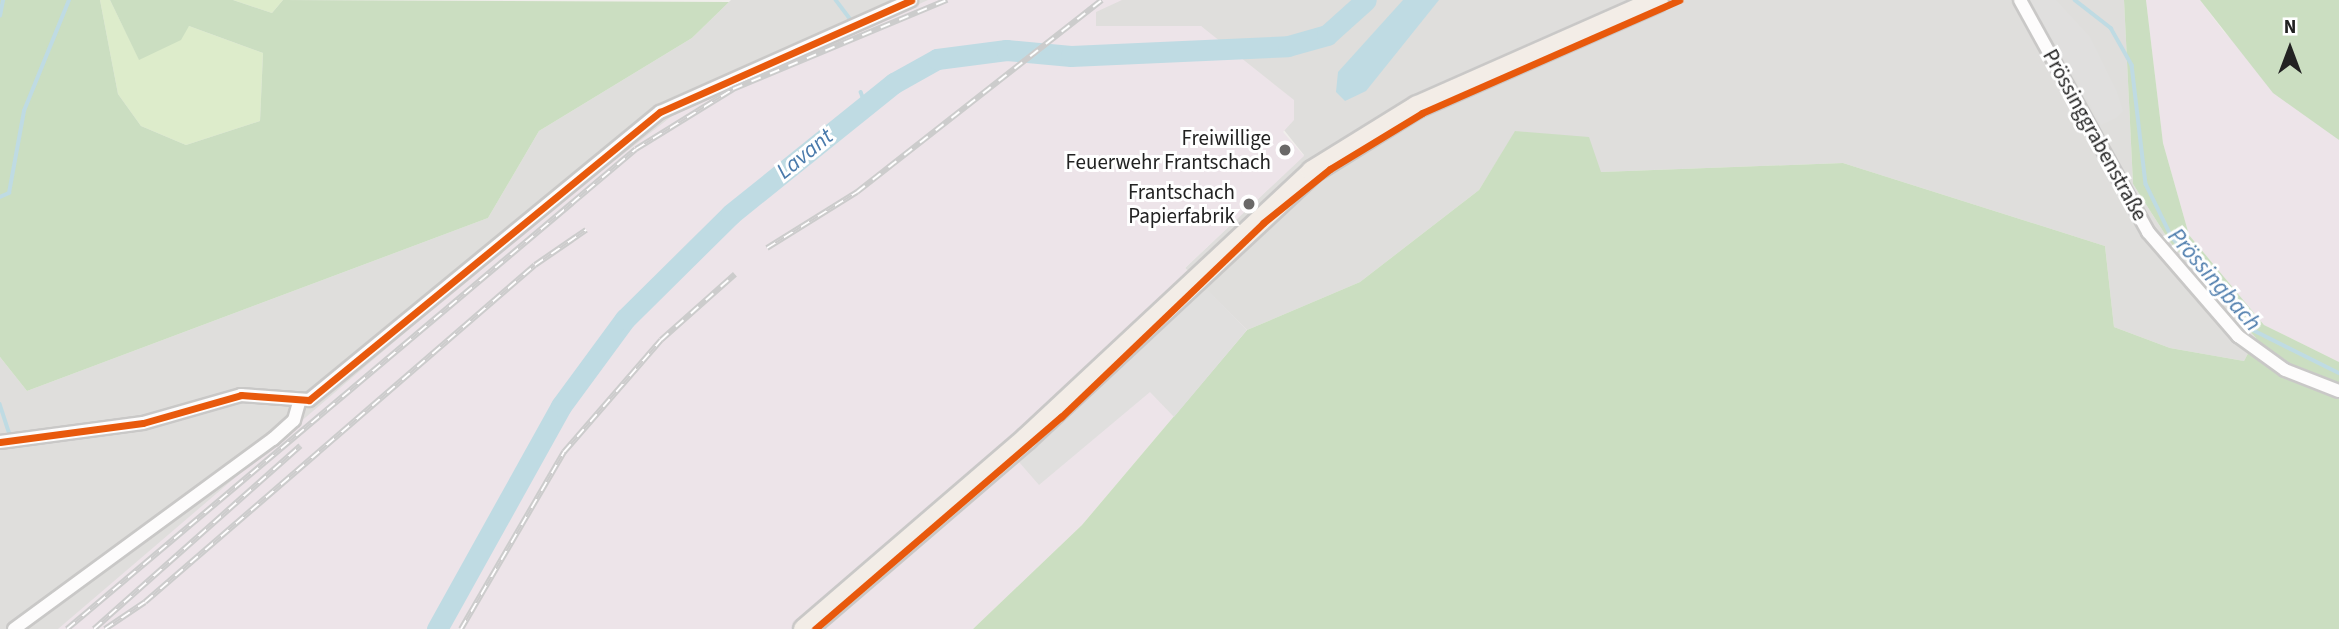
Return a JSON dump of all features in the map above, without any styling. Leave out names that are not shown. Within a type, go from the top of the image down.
[{"type":"main road","points":[[804,629],[1026,438],[1312,171],[1417,106],[1657,0]]},
{"type":"street","points":[[0,442],[143,423],[241,395],[299,402],[319,396],[569,180],[660,112],[911,0]]},
{"type":"street","name":"Prössinggrabenstraße","points":[[2020,0],[2148,232],[2238,336],[2285,370],[2339,391]]},
{"type":"street","points":[[14,629],[272,439],[295,419],[299,402]]},
{"type":"shaded area","points":[[731,0],[2124,0],[2133,184],[2170,242],[2256,338],[2244,361],[2170,348],[2114,327],[2105,246],[1843,163],[1600,172],[1516,131],[1479,190],[1360,282],[1247,330],[1185,268],[1304,155],[1201,26],[1096,26],[79,629],[0,629],[0,357],[27,391],[488,218],[539,131],[692,38]]},
{"type":"shaded area","points":[[928,0],[1122,0],[1096,12],[1096,26],[1201,26],[1294,100],[1294,120],[1283,132],[1304,156],[1185,268],[1247,330],[1082,525],[973,629],[58,629],[519,235],[672,116]]},
{"type":"shaded area","points":[[2030,0],[2056,0],[2090,37],[2117,92],[2123,111],[2116,118],[2101,125]]},
{"type":"shaded area","points":[[2146,0],[2200,0],[2224,32],[2339,140],[2339,362],[2264,325],[2189,235],[2163,143]]},
{"type":"shaded area","points":[[1203,285],[1247,330],[1174,417],[1150,392],[1039,485],[1019,462]]},
{"type":"green space","points":[[0,0],[100,0],[118,94],[141,126],[186,145],[260,121],[263,53],[189,26],[181,40],[139,60],[110,0],[233,0],[272,13],[283,0],[729,2],[692,38],[539,131],[488,218],[27,391],[0,357]]},
{"type":"green space","points":[[100,0],[110,0],[139,59],[189,26],[263,53],[260,121],[186,145],[141,126],[118,94]]},
{"type":"green space","points":[[233,0],[283,0],[272,13]]},
{"type":"green space","points":[[2124,0],[2146,0],[2163,143],[2189,235],[2264,325],[2339,362],[2339,629],[973,629],[1082,525],[1247,330],[1360,282],[1479,190],[1515,131],[1589,137],[1601,172],[1843,163],[2105,246],[2114,327],[2170,348],[2244,361],[2256,338],[2170,242],[2133,184]]},
{"type":"green space","points":[[2200,0],[2339,0],[2339,140],[2273,93]]},
{"type":"water","points":[[1403,0],[1439,0],[1366,91],[1345,101],[1336,92],[1338,72]]},
{"type":"waterway","points":[[0,16],[3,0]]},
{"type":"waterway","points":[[0,197],[9,193],[24,111],[69,0]]},
{"type":"waterway","points":[[836,0],[852,21]]},
{"type":"waterway","name":"Lavant","points":[[437,629],[561,406],[625,319],[731,214],[894,83],[937,59],[1006,50],[1071,56],[1288,46],[1327,35],[1366,0]]},
{"type":"waterway","name":"Prössingbach","points":[[2075,0],[2111,28],[2132,65],[2146,184],[2172,237],[2251,329],[2339,373]]},
{"type":"waterway","points":[[861,92],[866,105]]},
{"type":"waterway","points":[[0,404],[10,434]]},
{"type":"railway","points":[[67,629],[636,149],[733,89],[947,0]]},
{"type":"railway","points":[[767,248],[857,192],[1102,0]]},
{"type":"railway","points":[[105,629],[145,602],[535,265],[586,230]]},
{"type":"railway","points":[[461,629],[564,452],[661,340],[735,274]]},
{"type":"railway","points":[[94,629],[300,446]]},
{"type":"cycle path","points":[[0,442],[143,423],[241,395],[309,400],[660,112],[911,0]]},
{"type":"cycle path","points":[[815,629],[1061,417],[1263,223],[1330,169],[1422,113],[1679,0]]},
{"type":"place","name":"Freiwillige Feuerwehr Frantschach","points":[[1285,150]]},
{"type":"place","name":"Frantschach Papierfabrik","points":[[1249,204]]}]
